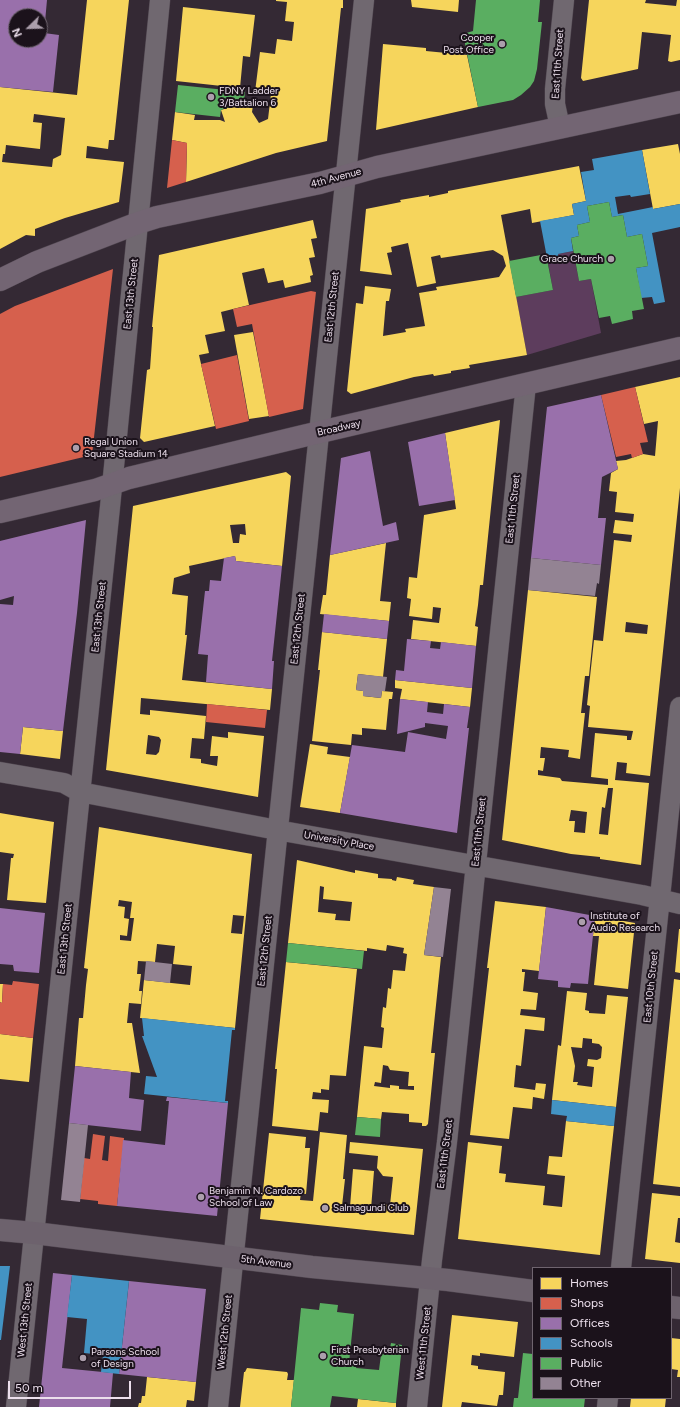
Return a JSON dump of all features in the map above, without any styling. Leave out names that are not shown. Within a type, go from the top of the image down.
[{"type":"main road","name":"4th Avenue","points":[[0,280],[37,262],[138,223],[170,214],[320,183],[377,167],[680,102]]},
{"type":"main road","name":"Broadway","points":[[0,512],[95,490],[129,478],[680,348]]},
{"type":"main road","name":"5th Avenue","points":[[0,1230],[233,1258],[431,1278],[532,1291]]},
{"type":"street","name":"East 13th Street","points":[[34,1233],[113,484],[160,0]]},
{"type":"street","name":"East 12th Street","points":[[233,1258],[364,0]]},
{"type":"street","name":"East 11th Street","points":[[560,128],[555,104],[555,89],[564,0]]},
{"type":"street","name":"East 11th Street","points":[[431,1278],[526,384]]},
{"type":"street","name":"East 10th Street","points":[[621,1267],[680,707]]},
{"type":"street","name":"University Place","points":[[0,772],[64,783],[80,792],[277,830],[660,899],[680,904]]},
{"type":"street","name":"West 13th Street","points":[[16,1407],[34,1233]]},
{"type":"street","name":"West 12th Street","points":[[218,1407],[233,1258]]},
{"type":"street","name":"West 11th Street","points":[[417,1407],[431,1278]]},
{"type":"shaded area","points":[[573,251],[579,281],[591,279],[601,333],[527,355],[516,297],[553,290],[548,263],[559,261],[558,254]]},
{"type":"building: Homes","points":[[87,0],[129,0],[114,140],[109,140],[108,149],[87,146],[86,158],[124,162],[119,202],[65,218],[35,229],[35,236],[26,235],[0,249],[0,87],[77,95]],"holes":[[[34,114],[65,118],[61,155],[53,159],[52,167],[2,162],[6,145],[40,149],[42,123],[33,122]]]},
{"type":"building: Homes","points":[[276,0],[343,0],[327,141],[276,153],[186,182],[187,143],[172,140],[175,112],[195,115],[194,120],[220,120],[225,122],[221,110],[254,99],[252,112],[259,123],[268,119],[271,94],[255,92],[260,52],[275,54],[277,39],[292,41],[294,22],[285,21],[287,2]]},
{"type":"building: Homes","points":[[411,0],[459,0],[458,12],[412,7]]},
{"type":"building: Homes","points":[[589,0],[646,0],[645,3],[676,6],[677,0],[680,0],[680,60],[671,62],[668,61],[671,35],[642,32],[638,69],[583,81],[581,78]]},
{"type":"building: Homes","points":[[183,7],[255,15],[250,57],[243,56],[240,88],[176,81]]},
{"type":"building: Homes","points":[[383,44],[426,48],[426,51],[467,55],[478,107],[376,130]]},
{"type":"building: Homes","points":[[678,144],[680,154],[680,204],[653,209],[642,150]]},
{"type":"building: Homes","points":[[579,166],[586,201],[572,204],[574,215],[532,223],[530,209],[501,215],[527,355],[469,365],[470,368],[451,371],[451,373],[414,377],[351,394],[347,391],[356,303],[363,304],[365,286],[391,289],[389,301],[386,301],[383,336],[406,332],[405,329],[425,326],[419,293],[437,290],[436,287],[499,277],[506,266],[503,256],[493,250],[441,258],[440,255],[431,257],[436,283],[417,287],[408,243],[391,247],[392,252],[387,253],[392,275],[360,271],[366,209],[401,202],[400,200],[429,195],[429,197],[448,193],[448,191]]},
{"type":"building: Homes","points":[[313,220],[317,238],[311,239],[315,257],[309,258],[313,275],[310,276],[311,282],[285,288],[283,280],[268,283],[264,268],[242,273],[249,305],[221,312],[225,331],[205,335],[209,353],[199,355],[215,426],[144,442],[140,438],[147,370],[150,369],[152,327],[159,255]]},
{"type":"building: Homes","points":[[253,332],[269,416],[249,419],[234,335]]},
{"type":"building: Homes","points":[[680,377],[680,488],[650,776],[626,773],[627,763],[617,762],[615,780],[649,783],[641,865],[600,859],[600,857],[571,854],[502,840],[528,590],[597,597],[589,676],[585,676],[581,713],[585,713],[580,759],[568,757],[569,750],[541,747],[540,758],[545,758],[543,771],[538,770],[538,775],[560,778],[562,781],[608,785],[608,779],[591,777],[595,733],[627,736],[627,740],[631,740],[633,731],[588,727],[590,706],[587,705],[594,640],[603,641],[614,540],[631,542],[632,535],[613,533],[615,520],[633,522],[634,514],[615,512],[617,492],[609,491],[611,473],[618,469],[616,461],[626,460],[643,454],[655,456],[658,421],[644,424],[635,387]],"holes":[[[626,622],[648,625],[647,634],[625,632]],[[608,788],[613,788],[608,835],[599,834],[602,807],[605,808]],[[571,810],[587,812],[585,833],[574,832],[575,821],[569,821]]]},
{"type":"building: Homes","points":[[500,420],[483,585],[480,585],[475,626],[478,627],[476,646],[411,639],[413,620],[439,623],[441,608],[433,607],[432,619],[409,616],[411,599],[407,598],[409,577],[417,578],[424,515],[456,509],[445,433]]},
{"type":"building: Homes","points":[[286,472],[291,476],[282,566],[236,561],[235,556],[189,566],[190,573],[174,578],[172,594],[188,596],[185,635],[187,635],[182,680],[272,689],[270,710],[141,698],[140,714],[150,715],[150,710],[206,716],[204,739],[192,738],[190,758],[201,759],[201,763],[217,766],[218,756],[210,756],[212,736],[228,738],[228,732],[264,736],[258,797],[106,770],[133,506]],"holes":[[[245,524],[246,535],[240,534],[239,543],[233,543],[230,525]],[[148,735],[159,737],[161,740],[159,752],[156,755],[146,754]]]},
{"type":"building: Homes","points":[[386,543],[380,601],[391,602],[389,621],[320,614],[323,595],[326,595],[330,555]]},
{"type":"building: Homes","points":[[322,632],[387,639],[383,677],[358,674],[356,690],[363,691],[363,696],[381,698],[382,691],[393,692],[392,699],[389,699],[386,730],[362,728],[362,735],[352,734],[351,745],[312,741],[320,670],[318,670]]},
{"type":"building: Homes","points":[[395,680],[472,688],[470,707],[400,699],[402,689],[395,688]]},
{"type":"building: Homes","points":[[23,727],[63,731],[60,759],[20,754]]},
{"type":"building: Homes","points":[[310,744],[328,747],[327,754],[350,757],[340,813],[300,807]]},
{"type":"building: Homes","points":[[0,813],[54,822],[46,903],[7,900],[11,858],[13,858],[14,854],[0,852]]},
{"type":"building: Homes","points":[[99,827],[252,854],[235,1028],[140,1018],[144,980],[190,985],[192,966],[173,964],[175,946],[157,944],[155,962],[138,961],[137,974],[141,974],[139,991],[142,991],[141,1004],[129,1003],[127,1023],[132,1023],[140,1073],[75,1066],[79,1018],[83,1018],[88,969],[84,968]],"holes":[[[119,900],[132,902],[130,918],[134,918],[131,941],[120,940],[120,935],[127,936],[129,919],[124,918],[125,907],[118,906]],[[233,915],[244,916],[242,934],[231,933]]]},
{"type":"building: Homes","points":[[297,860],[355,873],[355,870],[378,874],[378,878],[392,879],[396,881],[397,877],[414,880],[413,884],[434,887],[424,955],[441,957],[431,1053],[435,1053],[428,1124],[426,1126],[422,1126],[422,1123],[409,1122],[409,1114],[382,1112],[381,1119],[357,1117],[364,1046],[382,1048],[384,1028],[381,1027],[383,1007],[386,1008],[388,988],[391,989],[393,970],[405,971],[407,954],[403,953],[404,948],[387,945],[386,951],[367,948],[367,951],[288,943]],"holes":[[[320,886],[324,887],[323,899],[352,902],[350,921],[335,920],[336,914],[318,912]],[[383,1065],[388,1066],[390,1070],[409,1072],[408,1086],[414,1086],[414,1090],[399,1089],[399,1086],[390,1085],[390,1088],[374,1086],[375,1082],[381,1083]]]},
{"type":"building: Homes","points":[[495,901],[546,907],[539,971],[522,969],[522,972],[525,972],[523,991],[538,993],[536,1010],[521,1009],[520,1015],[545,1018],[544,1031],[525,1029],[521,1066],[516,1065],[514,1087],[535,1090],[536,1083],[546,1084],[544,1099],[533,1097],[532,1109],[513,1107],[509,1139],[470,1135]]},
{"type":"building: Homes","points":[[595,916],[635,923],[628,989],[594,985],[599,936],[593,936]]},
{"type":"building: Homes","points":[[680,929],[680,973],[675,972]]},
{"type":"building: Homes","points":[[286,962],[357,969],[346,1076],[330,1075],[329,1090],[321,1089],[321,1093],[313,1092],[312,1099],[329,1100],[328,1113],[320,1112],[318,1131],[272,1126],[277,1069],[275,1069]]},
{"type":"building: Homes","points":[[674,979],[680,980],[680,1187],[653,1184]]},
{"type":"building: Homes","points":[[0,984],[3,984],[2,1003],[0,1002]]},
{"type":"building: Homes","points":[[567,991],[587,993],[585,1010],[589,1011],[589,1013],[605,1014],[607,995],[628,997],[616,1107],[552,1100],[558,1045],[561,1046]],"holes":[[[583,1038],[592,1039],[592,1043],[599,1044],[602,1047],[601,1058],[597,1060],[588,1059],[587,1066],[594,1067],[592,1087],[577,1085],[578,1082],[573,1082],[575,1066],[571,1047],[582,1048]]]},
{"type":"building: Homes","points":[[0,1034],[33,1038],[29,1082],[0,1079]]},
{"type":"building: Homes","points":[[566,1121],[614,1126],[600,1255],[458,1239],[468,1142],[502,1146],[499,1173],[506,1174],[505,1182],[545,1186],[543,1205],[562,1207],[565,1176],[547,1174],[549,1156],[562,1157]]},
{"type":"building: Homes","points":[[320,1132],[347,1135],[342,1206],[350,1207],[353,1169],[374,1171],[371,1209],[378,1210],[379,1204],[390,1205],[393,1177],[383,1176],[377,1168],[378,1156],[349,1153],[350,1142],[423,1149],[414,1235],[260,1219],[269,1133],[306,1137],[305,1148],[310,1148],[306,1194],[301,1193],[300,1200],[313,1201]]},
{"type":"building: Homes","points":[[652,1193],[680,1196],[680,1218],[678,1218],[675,1242],[680,1243],[680,1263],[645,1259]]},
{"type":"building: Homes","points":[[452,1315],[518,1322],[514,1357],[480,1353],[480,1356],[472,1355],[471,1365],[478,1366],[478,1369],[505,1372],[503,1395],[499,1395],[497,1406],[462,1402],[461,1407],[442,1407]]},
{"type":"building: Homes","points":[[672,1338],[680,1339],[680,1377],[677,1377],[678,1370],[672,1369]]},
{"type":"building: Homes","points":[[247,1368],[287,1372],[287,1380],[294,1380],[291,1407],[240,1407],[244,1372]]},
{"type":"building: Homes","points":[[147,1377],[196,1382],[194,1401],[187,1400],[186,1407],[138,1407],[139,1403],[141,1403],[142,1396],[145,1396]]},
{"type":"building: Homes","points":[[358,1399],[396,1403],[396,1407],[357,1407]]},
{"type":"building: Homes","points":[[631,1399],[666,1399],[665,1407],[630,1407]]},
{"type":"building: Shops","points":[[172,140],[187,143],[186,182],[167,188]]},
{"type":"building: Shops","points":[[113,269],[92,455],[0,477],[0,314],[15,306]]},
{"type":"building: Shops","points":[[311,291],[316,292],[303,409],[269,417],[252,324],[237,327],[233,309]]},
{"type":"building: Shops","points":[[237,355],[249,421],[216,429],[201,364]]},
{"type":"building: Shops","points":[[635,387],[648,442],[640,443],[643,454],[632,458],[631,454],[616,457],[601,395]]},
{"type":"building: Shops","points":[[207,704],[267,710],[265,728],[206,722]]},
{"type":"building: Shops","points":[[13,981],[39,984],[33,1038],[0,1034],[0,1002],[2,1003],[3,984],[12,985]]},
{"type":"building: Shops","points":[[93,1134],[105,1136],[102,1160],[108,1161],[110,1136],[124,1138],[117,1206],[98,1204],[98,1201],[80,1199],[84,1158],[90,1159]]},
{"type":"building: Offices","points":[[0,0],[47,0],[46,8],[8,8],[8,48],[48,48],[48,34],[59,35],[53,92],[0,87]]},
{"type":"building: Offices","points":[[601,395],[618,469],[602,477],[598,518],[606,518],[601,565],[531,558],[547,407]]},
{"type":"building: Offices","points":[[445,433],[455,500],[419,506],[408,442]]},
{"type":"building: Offices","points":[[370,451],[383,526],[396,522],[399,540],[330,555],[341,458]]},
{"type":"building: Offices","points":[[86,520],[63,731],[23,727],[20,754],[0,752],[0,604],[13,605],[14,596],[0,600],[0,541]]},
{"type":"building: Offices","points":[[235,556],[236,561],[282,566],[272,661],[274,661],[272,689],[206,682],[208,655],[198,654],[205,591],[209,591],[210,580],[221,581],[224,558]]},
{"type":"building: Offices","points":[[324,614],[389,621],[387,639],[322,632]]},
{"type":"building: Offices","points":[[407,639],[431,641],[430,648],[440,649],[441,642],[476,646],[472,688],[395,680],[396,670],[404,671]]},
{"type":"building: Offices","points":[[400,699],[428,702],[427,712],[443,714],[444,704],[470,707],[457,833],[340,813],[352,745],[405,752],[408,732],[446,739],[448,726],[425,723],[425,727],[397,734]]},
{"type":"building: Offices","points":[[546,907],[595,916],[588,984],[571,983],[570,988],[558,987],[558,981],[538,979]]},
{"type":"building: Offices","points":[[0,908],[45,913],[39,973],[14,971],[13,965],[0,964]]},
{"type":"building: Offices","points":[[75,1066],[131,1072],[129,1098],[144,1100],[141,1131],[69,1123]]},
{"type":"building: Offices","points":[[167,1097],[228,1103],[217,1216],[117,1206],[123,1140],[165,1145],[169,1101],[166,1101]]},
{"type":"building: Offices","points":[[53,1273],[72,1275],[62,1368],[113,1373],[110,1407],[39,1407]]},
{"type":"building: Offices","points":[[129,1281],[206,1289],[196,1382],[119,1374]]},
{"type":"building: Schools","points":[[642,150],[650,194],[631,197],[630,195],[615,197],[618,214],[653,207],[653,209],[680,204],[680,227],[652,233],[665,302],[654,304],[652,297],[641,298],[636,268],[648,266],[642,234],[627,237],[623,215],[612,217],[609,202],[587,206],[590,222],[577,225],[579,236],[571,238],[573,251],[558,254],[560,261],[548,263],[540,221],[574,215],[572,204],[586,201],[581,172],[594,170],[592,159]]},
{"type":"building: Schools","points":[[142,1018],[235,1028],[235,1030],[232,1030],[225,1101],[228,1101],[228,1103],[144,1094],[146,1076],[157,1077],[142,1036],[144,1036]]},
{"type":"building: Schools","points":[[552,1100],[616,1107],[614,1126],[566,1121],[567,1116],[551,1114]]},
{"type":"building: Schools","points":[[0,1266],[10,1266],[1,1340],[0,1340]]},
{"type":"building: Schools","points":[[72,1275],[129,1281],[119,1374],[101,1372],[103,1355],[84,1353],[87,1319],[67,1317]]},
{"type":"building: Public","name":"Cooper Post Office","points":[[476,0],[540,0],[538,22],[542,22],[537,69],[534,81],[530,87],[513,100],[478,107],[463,34],[473,31]]},
{"type":"building: Public","name":"FDNY Ladder 3/Battalion 6","points":[[178,85],[245,92],[244,102],[221,110],[220,117],[175,112]]},
{"type":"building: Public","name":"Grace Church","points":[[609,202],[612,217],[623,215],[627,237],[642,234],[648,266],[636,268],[644,309],[632,311],[633,319],[612,324],[610,316],[599,318],[591,279],[579,281],[571,238],[579,236],[577,225],[590,222],[587,206]]},
{"type":"building: Public","points":[[546,254],[553,290],[516,297],[509,261]]},
{"type":"building: Public","points":[[288,943],[364,951],[362,969],[286,962]]},
{"type":"building: Public","points":[[357,1117],[381,1119],[380,1137],[355,1135]]},
{"type":"building: Public","name":"First Presbyterian Church","points":[[320,1303],[338,1305],[337,1312],[354,1314],[349,1363],[357,1364],[356,1368],[379,1370],[382,1347],[390,1348],[391,1343],[402,1345],[396,1403],[332,1396],[330,1407],[291,1407],[301,1308],[319,1310]]},
{"type":"building: Public","points":[[523,1353],[532,1354],[532,1399],[585,1399],[584,1407],[513,1407],[514,1398],[518,1398]]},
{"type":"building: Other","points":[[531,558],[601,565],[599,584],[597,583],[595,596],[528,590]]},
{"type":"building: Other","points":[[358,674],[387,677],[385,691],[382,691],[381,698],[363,696],[363,691],[356,690]]},
{"type":"building: Other","points":[[434,887],[451,889],[443,957],[424,955]]},
{"type":"building: Other","points":[[146,961],[172,964],[170,983],[144,980]]},
{"type":"building: Other","points":[[69,1123],[88,1125],[80,1202],[61,1200]]},
{"type":"place","name":"Cooper Post Office","points":[[502,44]]},
{"type":"place","name":"FDNY Ladder 3/Battalion 6","points":[[211,97]]},
{"type":"place","name":"Grace Church","points":[[611,259]]},
{"type":"place","name":"Regal Union Square Stadium 14","points":[[76,448]]},
{"type":"place","name":"Institute of Audio Research","points":[[582,922]]},
{"type":"place","name":"Benjamin N. Cardozo School of Law","points":[[201,1197]]},
{"type":"place","name":"Salmagundi Club","points":[[325,1208]]},
{"type":"place","name":"First Presbyterian Church","points":[[323,1356]]},
{"type":"place","name":"Parsons School of Design","points":[[83,1358]]}]
